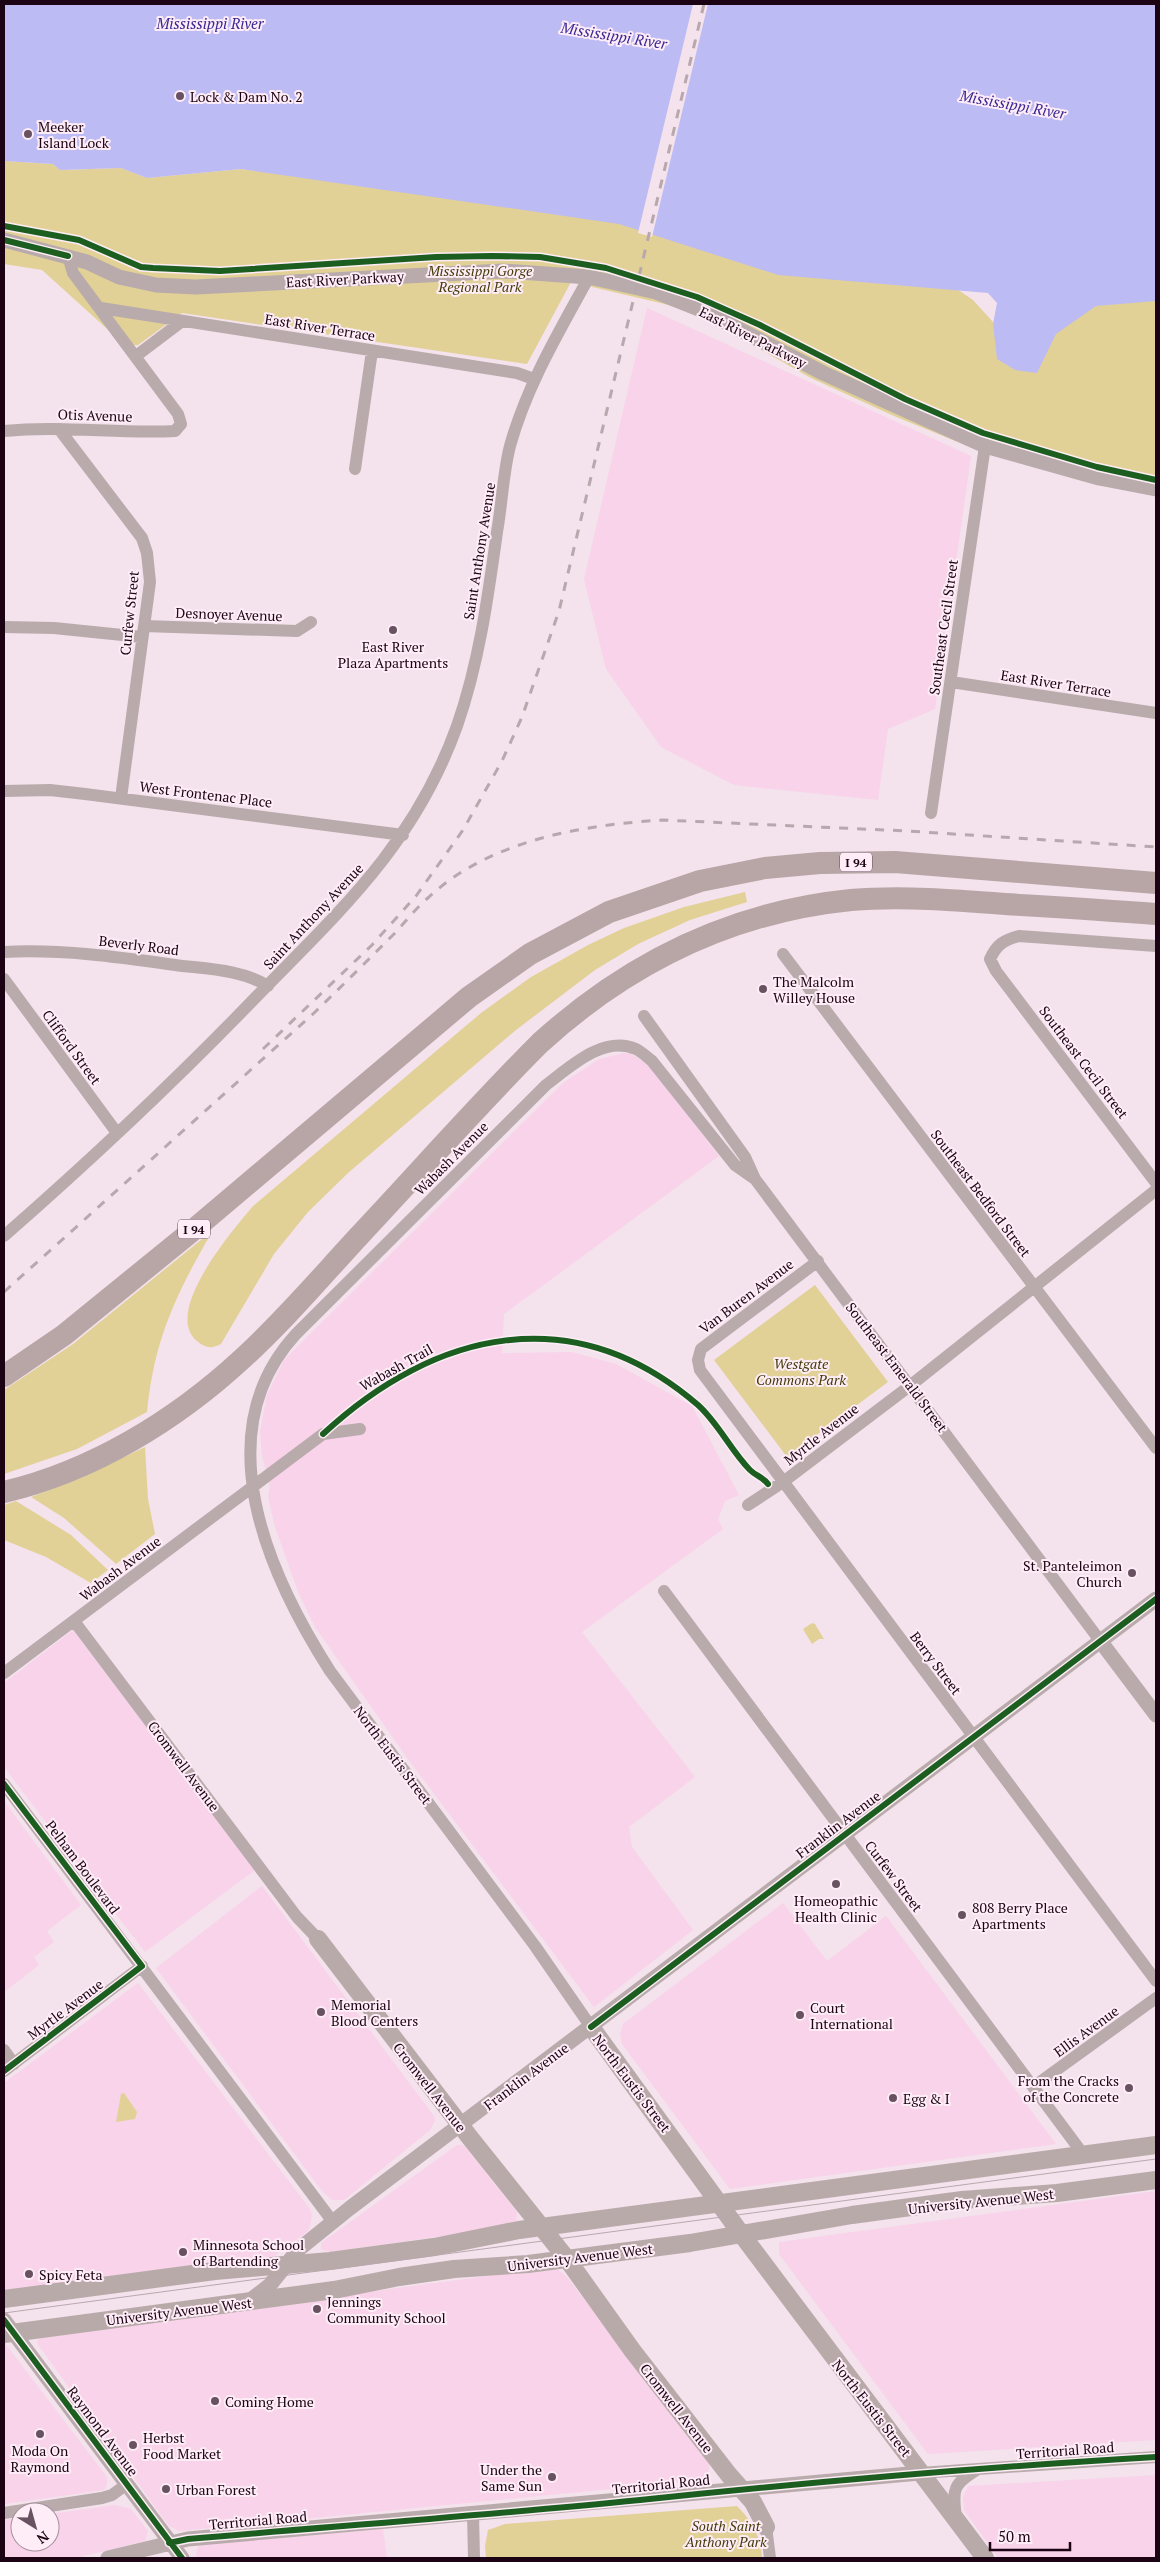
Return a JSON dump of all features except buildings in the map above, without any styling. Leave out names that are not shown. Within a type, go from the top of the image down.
[{"type":"highway","name":"I 94","points":[[4,1376],[71,1329],[469,997],[530,954],[609,912],[653,895],[707,879],[765,868],[820,863],[895,862],[1156,884]]},
{"type":"highway","points":[[4,1492],[69,1470],[105,1454],[150,1429],[204,1392],[271,1330],[540,1043],[578,1009],[608,988],[675,948],[726,928],[768,916],[835,902],[866,899],[972,901],[1156,914]]},
{"type":"main road","name":"Cromwell Avenue","points":[[318,1939],[460,2126],[567,2259],[632,2350],[740,2489],[753,2502],[766,2527]]},
{"type":"main road","name":"North Eustis Street","points":[[591,2027],[721,2203],[742,2235],[883,2424],[912,2459],[957,2524],[985,2558]]},
{"type":"main road","points":[[4,2299],[196,2273],[330,2261],[424,2248],[541,2227],[1156,2145]]},
{"type":"main road","name":"University Avenue West","points":[[7,2329],[248,2302],[334,2290],[426,2273],[567,2259],[690,2243],[852,2215],[962,2200],[1057,2193],[1156,2180]]},
{"type":"street","name":"East River Parkway","points":[[4,240],[68,256],[119,277],[166,286],[196,287],[504,271],[589,277],[656,292],[704,310],[823,373],[985,446],[1098,478],[1156,489]]},
{"type":"street","points":[[68,256],[73,273],[136,356],[181,322]]},
{"type":"street","name":"Saint Anthony Avenue","points":[[4,1236],[197,1058],[355,896],[403,835],[432,784],[466,696],[480,643],[510,448],[534,379],[589,277]]},
{"type":"street","name":"East River Terrace","points":[[101,308],[517,373],[534,379]]},
{"type":"street","points":[[356,469],[372,351]]},
{"type":"street","name":"Otis Avenue","points":[[4,431],[59,429],[175,431],[182,424],[178,414],[136,356]]},
{"type":"street","name":"Curfew Street","points":[[59,429],[142,538],[150,568],[122,798]]},
{"type":"street","name":"Southeast Cecil Street","points":[[931,813],[985,446]]},
{"type":"street","name":"Desnoyer Avenue","points":[[4,627],[143,632],[297,631],[311,622]]},
{"type":"street","name":"East River Terrace","points":[[951,682],[1156,713]]},
{"type":"street","name":"West Frontenac Place","points":[[4,790],[50,790],[122,798],[403,835]]},
{"type":"street","name":"Southeast Cecil Street","points":[[1156,946],[1019,936],[1004,940],[995,948],[990,959],[996,971],[1156,1183]]},
{"type":"street","name":"Beverly Road","points":[[4,952],[66,952],[101,955],[242,974],[268,986]]},
{"type":"street","name":"Southeast Bedford Street","points":[[783,954],[1156,1448]]},
{"type":"street","name":"Clifford Street","points":[[4,979],[117,1133]]},
{"type":"street","name":"Southeast Emerald Street","points":[[644,1016],[745,1157],[755,1179],[911,1385],[1156,1715]]},
{"type":"street","name":"Wabash Avenue","points":[[253,1486],[250,1447],[254,1410],[265,1379],[283,1348],[546,1085],[579,1060],[603,1048],[618,1045],[636,1049],[652,1061],[735,1165],[755,1179]]},
{"type":"street","name":"Myrtle Avenue","points":[[748,1505],[783,1482],[911,1385],[1156,1190]]},
{"type":"street","name":"Van Buren Avenue","points":[[698,1360],[701,1349],[818,1261]]},
{"type":"street","name":"Berry Street","points":[[698,1360],[700,1370],[1156,1981]]},
{"type":"street","name":"Wabash Avenue","points":[[4,1673],[323,1434],[360,1429]]},
{"type":"street","name":"North Eustis Street","points":[[253,1486],[265,1535],[283,1587],[312,1643],[330,1671],[535,1946],[591,2027]]},
{"type":"street","name":"Curfew Street","points":[[664,1591],[1084,2154]]},
{"type":"street","name":"Franklin Avenue","points":[[248,2302],[270,2285],[298,2250],[333,2222],[1156,1599]]},
{"type":"street","name":"Cromwell Avenue","points":[[78,1618],[297,1917],[318,1939]]},
{"type":"street","name":"Pelham Boulevard","points":[[4,1784],[333,2222]]},
{"type":"street","name":"Myrtle Avenue","points":[[9,2068],[142,1966]]},
{"type":"street","name":"Ellis Avenue","points":[[1033,2087],[1156,1998]]},
{"type":"street","points":[[4,2050],[9,2068]]},
{"type":"street","name":"Raymond Avenue","points":[[7,2329],[182,2558]]},
{"type":"street","name":"Territorial Road","points":[[108,2558],[188,2539],[920,2473],[1156,2457]]},
{"type":"street","points":[[957,2524],[954,2490],[960,2481],[980,2468]]},
{"type":"street","points":[[4,2513],[102,2498],[112,2495],[127,2484]]},
{"type":"street","points":[[473,2514],[474,2558]]},
{"type":"street","name":"Cromwell Avenue","points":[[766,2527],[770,2558]]},
{"type":"shaded area","points":[[647,308],[971,456],[935,709],[888,729],[878,800],[734,785],[661,747],[606,669],[584,579]]},
{"type":"shaded area","points":[[629,1052],[652,1068],[719,1156],[504,1314],[502,1353],[571,1352],[616,1364],[692,1406],[739,1495],[725,1501],[718,1519],[723,1529],[582,1632],[695,1777],[629,1827],[632,1847],[693,1930],[594,2007],[408,1759],[315,1627],[299,1594],[275,1527],[268,1496],[270,1487],[262,1455],[260,1431],[267,1395],[284,1360],[563,1083],[599,1059]]},
{"type":"shaded area","points":[[73,1630],[255,1870],[145,1952],[4,1767],[4,1683]]},
{"type":"shaded area","points":[[4,1801],[81,1905],[47,1931],[54,1942],[34,1957],[39,1965],[4,1992]]},
{"type":"shaded area","points":[[262,1886],[434,2116],[435,2121],[430,2130],[344,2200],[332,2200],[322,2191],[156,1968]]},
{"type":"shaded area","points":[[783,1903],[827,1961],[886,1916],[1056,2144],[730,2189],[622,2044],[620,2034],[623,2024]]},
{"type":"shaded area","points":[[138,1983],[310,2209],[312,2215],[308,2231],[272,2258],[4,2293],[4,2083]]},
{"type":"shaded area","points":[[457,2145],[465,2147],[517,2212],[516,2223],[511,2226],[330,2252],[321,2249],[321,2243]]},
{"type":"shaded area","points":[[1156,2191],[1156,2440],[928,2454],[779,2254],[779,2242]]},
{"type":"shaded area","points":[[554,2267],[566,2276],[710,2460],[709,2470],[703,2480],[179,2531],[168,2525],[37,2343],[45,2335]]},
{"type":"shaded area","points":[[4,2342],[107,2477],[107,2485],[104,2490],[4,2504]]},
{"type":"shaded area","points":[[1156,2475],[1156,2558],[998,2558],[964,2510],[963,2497],[968,2486]]},
{"type":"shaded area","points":[[115,2505],[131,2509],[148,2531],[145,2541],[76,2558],[4,2558],[4,2520],[10,2519],[10,2552],[60,2552],[60,2513]]},
{"type":"shaded area","points":[[383,2529],[387,2558],[197,2558],[196,2555],[198,2546],[203,2544]]},
{"type":"green space","name":"Mississippi Gorge Regional Park","points":[[4,161],[53,164],[60,170],[121,168],[147,178],[241,169],[615,216],[948,283],[973,300],[993,322],[1000,352],[1101,297],[1156,298],[1156,495],[970,447],[894,416],[811,378],[714,323],[673,306],[571,282],[527,364],[182,313],[138,345],[126,346],[42,270],[4,264]]},
{"type":"green space","points":[[745,892],[747,902],[690,920],[638,944],[595,970],[516,1030],[348,1173],[308,1212],[274,1254],[221,1344],[209,1347],[197,1341],[189,1328],[188,1311],[194,1292],[217,1252],[253,1206],[481,1013],[531,977],[588,945],[624,928],[684,907]]},
{"type":"green space","points":[[207,1235],[209,1237],[176,1301],[160,1342],[150,1387],[147,1412],[77,1449],[4,1474],[4,1390],[73,1344]]},
{"type":"green space","name":"Westgate Commons Park","points":[[815,1285],[888,1382],[787,1457],[714,1360]]},
{"type":"green space","points":[[145,1447],[148,1499],[155,1534],[116,1564],[64,1518],[31,1497],[81,1478]]},
{"type":"green space","points":[[16,1501],[71,1535],[108,1570],[91,1583],[46,1557],[4,1540],[4,1505]]},
{"type":"green space","points":[[812,1623],[815,1624],[824,1639],[819,1639],[812,1644],[803,1629]]},
{"type":"green space","points":[[124,2093],[137,2112],[135,2119],[116,2122],[121,2094]]},
{"type":"green space","name":"South Saint Anthony Park","points":[[737,2506],[747,2517],[758,2536],[762,2558],[486,2558],[485,2546],[488,2530],[505,2524]]},
{"type":"water","name":"Mississippi River","points":[[4,4],[1156,4],[1156,301],[1096,306],[1056,334],[1037,373],[1015,370],[997,359],[993,324],[997,303],[988,293],[778,275],[619,224],[241,169],[147,178],[121,168],[60,170],[53,164],[4,161]]},
{"type":"pier","points":[[693,4],[708,4],[652,237],[638,233]]},
{"type":"tram line","points":[[4,2313],[1156,2159]]},
{"type":"railway","points":[[263,1049],[372,945],[416,896],[463,830],[502,761],[522,717],[559,611],[704,4]]},
{"type":"railway","points":[[4,1292],[314,1013],[429,897],[453,878],[480,862],[508,849],[538,839],[601,826],[663,820],[907,831],[1156,847]]},
{"type":"cycle path","points":[[4,226],[79,240],[141,267],[153,268],[220,271],[436,257],[492,256],[540,257],[606,268],[697,297],[760,325],[905,399],[983,433],[1097,467],[1156,480]]},
{"type":"cycle path","points":[[4,240],[68,256]]},
{"type":"cycle path","name":"Wabash Trail","points":[[323,1434],[366,1399],[411,1371],[458,1351],[506,1340],[554,1340],[603,1350],[651,1371],[698,1405],[712,1420],[743,1463],[768,1484]]},
{"type":"cycle path","points":[[591,2027],[1156,1599]]},
{"type":"cycle path","points":[[4,1784],[142,1966],[4,2071]]},
{"type":"cycle path","points":[[4,2320],[182,2558]]},
{"type":"cycle path","points":[[169,2543],[188,2539],[527,2511],[769,2487],[1027,2465],[1156,2457]]},
{"type":"place","name":"Lock & Dam No. 2","points":[[180,96]]},
{"type":"place","name":"Meeker Island Lock","points":[[28,134]]},
{"type":"place","name":"East River Plaza Apartments","points":[[393,630]]},
{"type":"place","name":"The Malcolm Willey House","points":[[763,989]]},
{"type":"place","name":"St. Panteleimon Church","points":[[1132,1573]]},
{"type":"place","name":"Homeopathic Health Clinic","points":[[836,1884]]},
{"type":"place","name":"808 Berry Place Apartments","points":[[962,1915]]},
{"type":"place","name":"Memorial Blood Centers","points":[[321,2012]]},
{"type":"place","name":"Court International","points":[[800,2015]]},
{"type":"place","name":"From the Cracks of the Concrete","points":[[1129,2088]]},
{"type":"place","name":"Egg & I","points":[[893,2098]]},
{"type":"place","name":"Minnesota School of Bartending","points":[[183,2252]]},
{"type":"place","name":"Spicy Feta","points":[[29,2274]]},
{"type":"place","name":"Jennings Community School","points":[[317,2309]]},
{"type":"place","name":"Coming Home","points":[[215,2401]]},
{"type":"place","name":"Moda On Raymond","points":[[40,2434]]},
{"type":"place","name":"Herbst Food Market","points":[[133,2445]]},
{"type":"place","name":"Under the Same Sun","points":[[552,2477]]},
{"type":"place","name":"Urban Forest","points":[[166,2489]]}]
